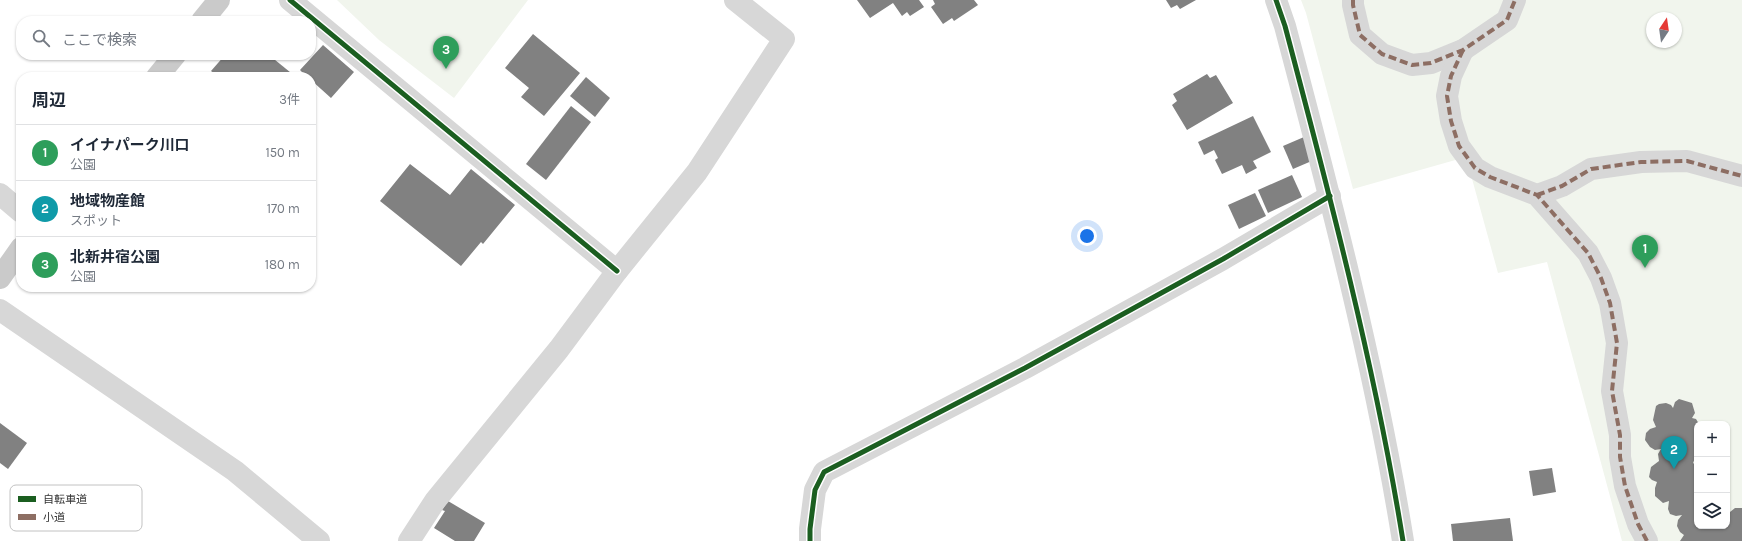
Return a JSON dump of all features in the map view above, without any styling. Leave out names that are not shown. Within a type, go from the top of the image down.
[{"type":"main road","points":[[206,16],[219,0]]},
{"type":"main road","points":[[161,72],[171,60]]},
{"type":"main road","points":[[0,278],[16,255]]},
{"type":"street","points":[[290,0],[309,16]]},
{"type":"street","points":[[409,541],[435,501],[559,349],[617,271],[697,172],[784,39],[736,0]]},
{"type":"street","points":[[1276,0],[1285,26],[1330,196],[1390,463],[1403,541]]},
{"type":"street","points":[[1353,0],[1360,35],[1382,54],[1412,65],[1431,63],[1462,50],[1507,20],[1514,0]]},
{"type":"street","points":[[316,22],[617,271]]},
{"type":"street","points":[[1462,50],[1451,76],[1447,96],[1451,121],[1459,146],[1475,168],[1490,178],[1537,195],[1588,253],[1610,304],[1618,343],[1612,391],[1620,435],[1620,457],[1625,486],[1638,524],[1647,541]]},
{"type":"street","points":[[1537,195],[1562,186],[1591,169],[1641,162],[1687,161],[1742,176]]},
{"type":"street","points":[[0,194],[16,208]]},
{"type":"street","points":[[810,541],[815,490],[824,472],[1032,364],[1223,259],[1330,196]]},
{"type":"street","points":[[0,310],[235,471],[319,541]]},
{"type":"shaded area","points":[[337,0],[528,0],[454,98],[379,40]]},
{"type":"shaded area","points":[[1301,0],[1742,0],[1742,541],[1622,541],[1547,262],[1498,273],[1466,157],[1353,189],[1306,13]]},
{"type":"building","points":[[857,0],[919,0],[924,7],[910,16],[907,12],[902,16],[893,3],[870,18]]},
{"type":"building","points":[[933,0],[974,0],[978,5],[954,21],[952,18],[943,24],[931,7],[935,4]]},
{"type":"building","points":[[1166,0],[1196,0],[1180,9],[1177,5],[1171,8]]},
{"type":"building","points":[[533,34],[580,73],[544,116],[521,97],[529,88],[505,68]]},
{"type":"building","points":[[323,45],[354,72],[331,98],[316,84],[316,72],[302,72],[300,70],[309,60],[316,60],[316,53]]},
{"type":"building","points":[[221,60],[275,60],[290,72],[212,72],[211,71]]},
{"type":"building","points":[[1207,74],[1210,78],[1216,75],[1233,103],[1187,130],[1172,105],[1177,101],[1173,94]]},
{"type":"building","points":[[586,77],[610,98],[595,117],[570,96]]},
{"type":"building","points":[[571,106],[591,122],[546,180],[526,164]]},
{"type":"building","points":[[1253,116],[1271,152],[1253,161],[1257,168],[1246,174],[1242,165],[1222,174],[1215,160],[1218,158],[1214,150],[1204,155],[1198,142]]},
{"type":"building","points":[[1304,137],[1314,160],[1293,169],[1283,146]]},
{"type":"building","points":[[410,164],[450,195],[471,169],[515,205],[483,244],[481,242],[461,266],[380,201]]},
{"type":"building","points":[[1292,175],[1302,197],[1268,213],[1258,190]]},
{"type":"building","points":[[1255,193],[1266,216],[1239,229],[1228,205]]},
{"type":"building","points":[[1679,399],[1692,403],[1695,413],[1692,418],[1697,421],[1694,421],[1694,529],[1730,529],[1730,512],[1735,508],[1742,508],[1742,541],[1680,541],[1684,535],[1680,532],[1677,526],[1678,520],[1682,515],[1676,516],[1670,514],[1668,509],[1669,501],[1663,503],[1655,496],[1657,482],[1649,477],[1651,467],[1659,461],[1658,454],[1661,449],[1655,450],[1650,447],[1645,440],[1646,433],[1650,429],[1656,427],[1653,420],[1656,406],[1666,403],[1671,405],[1673,408],[1675,402]]},
{"type":"building","points":[[0,423],[27,443],[8,469],[0,463]]},
{"type":"building","points":[[1552,468],[1556,492],[1533,496],[1529,471]]},
{"type":"building","points":[[448,501],[485,523],[474,541],[455,541],[434,528],[445,511],[442,510]]},
{"type":"building","points":[[1510,518],[1513,541],[1453,541],[1451,524]]},
{"type":"marked path","points":[[1353,0],[1360,35],[1382,54],[1412,65],[1431,63],[1463,50],[1507,20],[1515,0]]},
{"type":"marked path","points":[[1463,50],[1451,76],[1447,96],[1451,121],[1459,146],[1475,168],[1490,177],[1537,195],[1588,253],[1601,278],[1610,303],[1617,343],[1612,391],[1620,435],[1620,457],[1625,486],[1638,524],[1647,541]]},
{"type":"marked path","points":[[1537,195],[1562,186],[1591,169],[1641,162],[1687,161],[1742,176]]},
{"type":"cycle path","points":[[290,0],[309,16]]},
{"type":"cycle path","points":[[1276,0],[1285,26],[1335,218],[1379,411],[1403,541]]},
{"type":"cycle path","points":[[316,22],[617,271]]},
{"type":"cycle path","points":[[810,541],[815,490],[824,472],[1025,368],[1223,259],[1330,196]]},
{"type":"place","name":"北新井宿公園","points":[[446,69]]},
{"type":"place","name":"イイナパーク川口","points":[[1645,268]]},
{"type":"place","name":"地域物産館","points":[[1674,469]]}]
